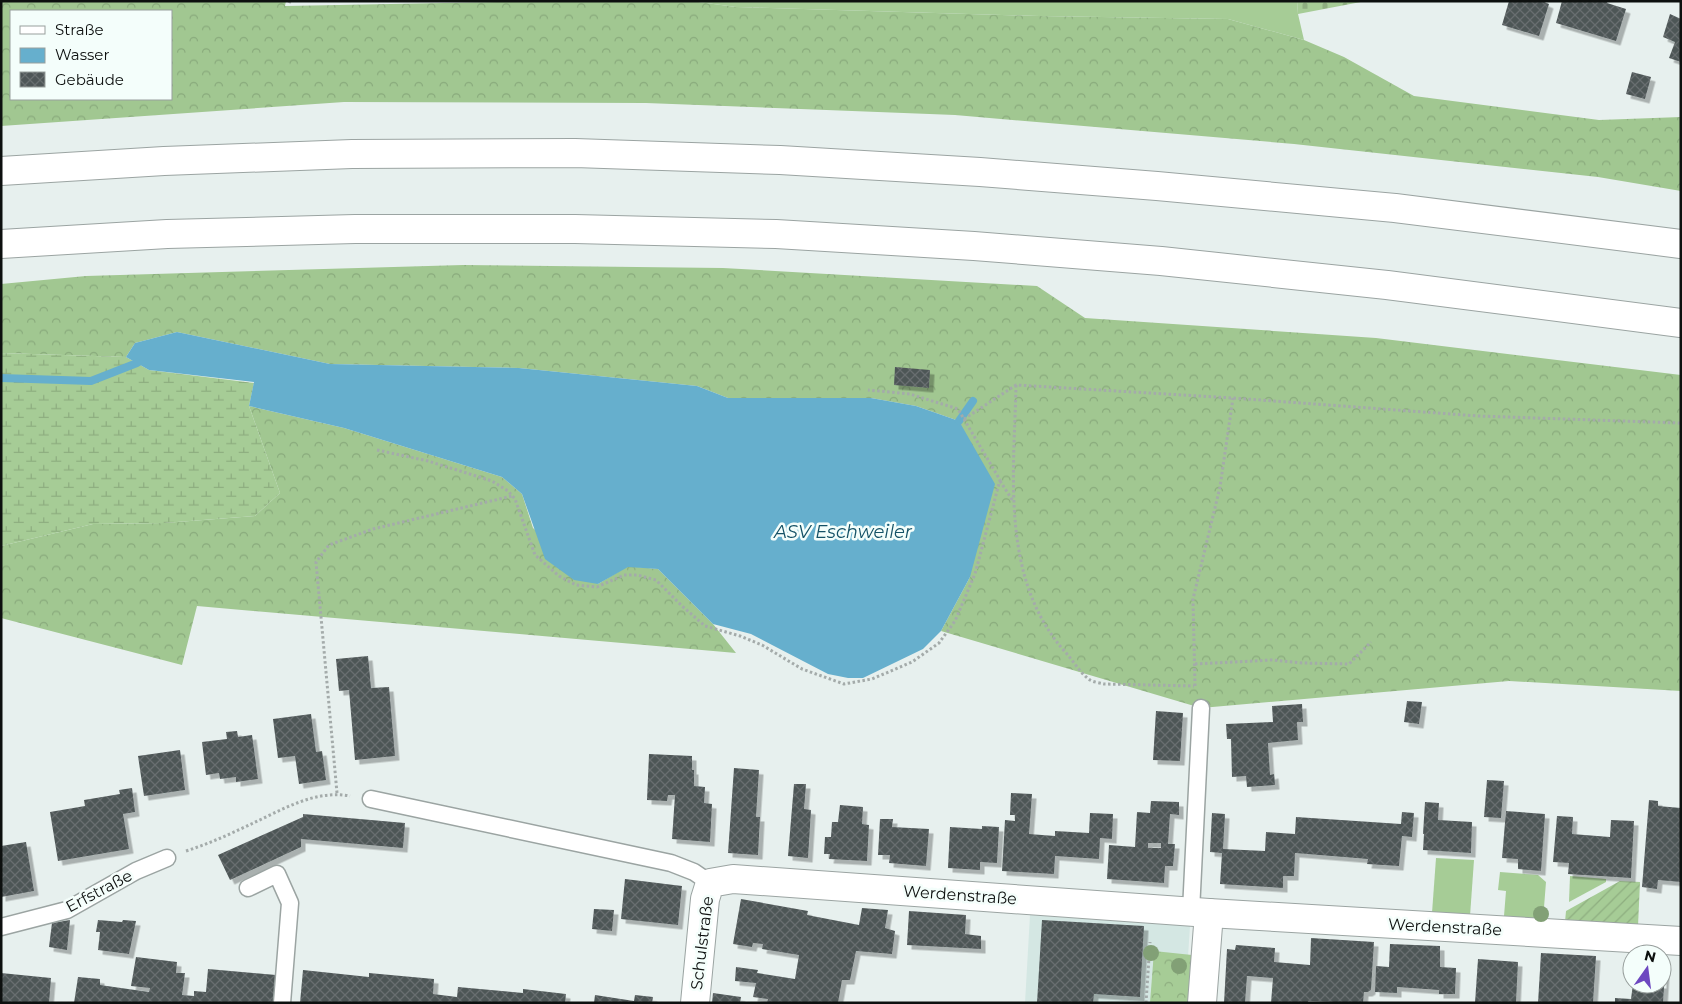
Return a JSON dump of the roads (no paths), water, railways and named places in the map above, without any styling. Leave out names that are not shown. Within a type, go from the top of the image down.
[{"type":"main road","points":[[1,171],[164,160],[352,154],[575,153],[780,160],[1098,181],[1375,206],[1681,244]]},
{"type":"main road","points":[[1,244],[167,234],[355,229],[575,229],[776,234],[974,246],[1161,261],[1387,286],[1681,323]]},
{"type":"main road","name":"Werdenstraße","points":[[710,883],[734,879],[1200,912],[1681,941]]},
{"type":"main road","name":"Schulstraße","points":[[695,1003],[705,899],[710,883]]},
{"type":"main road","points":[[1200,912],[1202,1003]]},
{"type":"lane","points":[[1200,912],[1201,708]]},
{"type":"lane","points":[[371,799],[671,863],[694,872],[710,883]]},
{"type":"lane","name":"Erfstraße","points":[[1,926],[66,910],[136,872],[167,858]]},
{"type":"lane","points":[[248,888],[277,874],[290,903],[282,1003]]},
{"type":"water","name":"ASV Eschweiler","points":[[177,332],[330,364],[519,368],[697,386],[728,398],[871,398],[916,406],[959,421],[995,484],[970,577],[941,631],[923,649],[863,678],[848,678],[828,674],[751,634],[713,624],[658,569],[628,567],[598,584],[574,580],[545,559],[522,494],[502,477],[344,428],[249,406],[254,382],[149,370],[126,357],[135,343]]},
{"type":"waterway","points":[[1,378],[91,381],[137,363]]},
{"type":"waterway","points":[[959,421],[973,401]]}]
